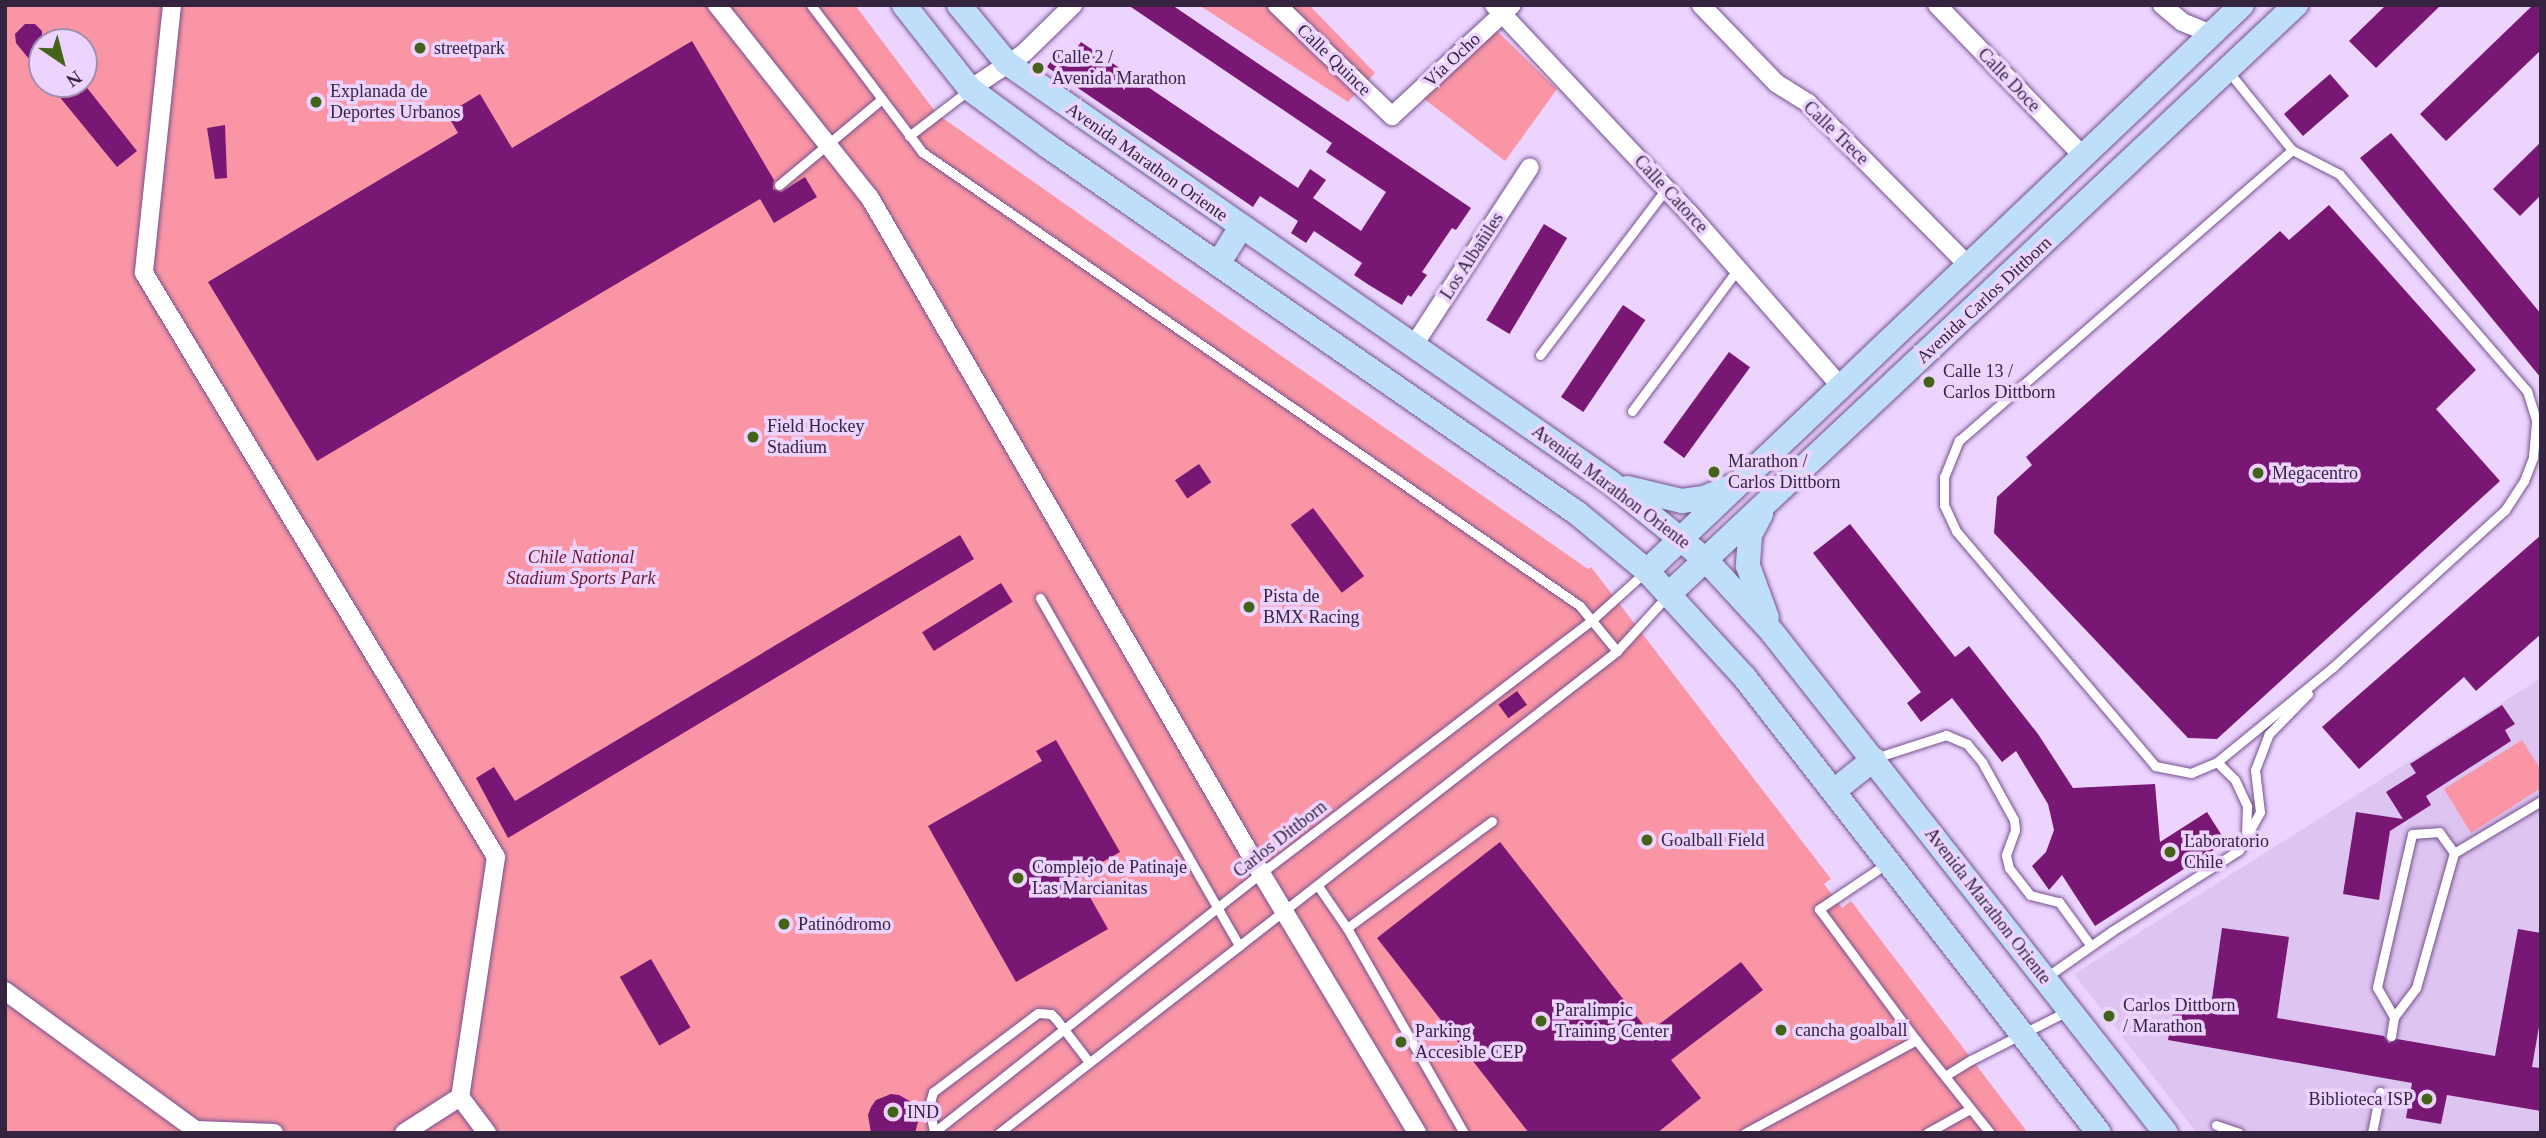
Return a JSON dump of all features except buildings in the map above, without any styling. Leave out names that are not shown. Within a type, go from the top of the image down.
[{"type":"main road","points":[[904,5],[970,89],[1049,148],[1577,513],[1647,571],[1670,593],[1745,678],[2099,1133]]},
{"type":"main road","name":"Avenida Marathon Oriente","points":[[959,5],[1007,63],[1610,482],[1706,560],[1772,632],[1874,759],[2166,1133]]},
{"type":"main road","name":"Avenida Carlos Dittborn","points":[[1647,571],[1842,388],[2081,155],[2242,5]]},
{"type":"main road","name":"Avenida Carlos Dittborn","points":[[1670,593],[1770,502],[2296,5]]},
{"type":"main road","points":[[1219,264],[1241,227]]},
{"type":"main road","points":[[1610,482],[1655,497],[1682,500],[1704,498],[1749,476]]},
{"type":"main road","points":[[1770,502],[1750,536],[1748,566],[1772,632]]},
{"type":"main road","points":[[1834,792],[1874,759]]},
{"type":"street","points":[[172,5],[144,273],[496,857],[460,1097],[487,1133]]},
{"type":"street","points":[[717,5],[870,198],[1261,873],[1417,1133]]},
{"type":"street","points":[[970,89],[1024,53],[1073,5]]},
{"type":"street","name":"Calle Quince","points":[[1277,5],[1392,116]]},
{"type":"street","name":"Calle Trece","points":[[1701,5],[1776,83],[1808,103],[1968,265]]},
{"type":"street","name":"Calle Doce","points":[[1937,5],[2081,155]]},
{"type":"street","points":[[2162,5],[2182,22],[2212,34]]},
{"type":"street","name":"Vía Ocho","points":[[1392,116],[1503,8]]},
{"type":"street","name":"Calle Catorce","points":[[1503,8],[1842,388]]},
{"type":"street","name":"Los Albañiles","points":[[1414,345],[1530,167]]},
{"type":"street","points":[[5,991],[198,1131],[274,1133]]},
{"type":"street","points":[[404,1133],[460,1097]]},
{"type":"lane","points":[[811,5],[922,152],[1569,598],[1592,620],[1617,651]]},
{"type":"lane","points":[[2228,71],[2292,150],[2339,174],[2527,391],[2536,420],[2533,457],[2524,481],[2505,510],[2333,667],[2217,762],[2191,773],[2155,766],[1956,531],[1944,505],[1944,477],[1959,440],[2292,150]]},
{"type":"lane","points":[[909,136],[970,89]]},
{"type":"lane","points":[[779,185],[882,99]]},
{"type":"lane","points":[[1540,355],[1666,189]]},
{"type":"lane","points":[[1632,411],[1738,269]]},
{"type":"lane","name":"Carlos Dittborn","points":[[934,1132],[1261,873],[1592,620],[1647,571]]},
{"type":"lane","points":[[999,1133],[1617,651],[1670,593]]},
{"type":"lane","points":[[1040,598],[1239,946]]},
{"type":"lane","points":[[2045,979],[2239,850],[2260,812],[2255,770],[2269,734],[2333,667]]},
{"type":"lane","points":[[1874,759],[1946,735],[1958,737],[1967,744],[1982,762],[2014,821],[2015,830],[2006,855],[2009,868],[2030,895],[2059,902],[2091,946]]},
{"type":"lane","points":[[2217,762],[2235,780],[2247,806],[2249,825],[2239,850]]},
{"type":"lane","points":[[2390,1036],[2394,1017],[2416,988],[2454,853],[2541,801]]},
{"type":"lane","points":[[1347,928],[1492,821]]},
{"type":"lane","points":[[2394,1017],[2377,987],[2412,834],[2440,832],[2454,853]]},
{"type":"lane","points":[[1889,862],[1819,909],[1916,1040],[1990,1133]]},
{"type":"lane","points":[[1318,886],[1347,928],[1464,1133]]},
{"type":"lane","points":[[1945,1076],[2069,1010]]},
{"type":"lane","points":[[934,1132],[929,1101],[936,1089],[1038,1013],[1051,1014],[1089,1062]]},
{"type":"lane","points":[[1745,1133],[1916,1040]]},
{"type":"lane","points":[[2372,1133],[2380,1092]]},
{"type":"lane","points":[[1927,1133],[1970,1109]]},
{"type":"lane","points":[[2216,1125],[2239,1133]]},
{"type":"shaded area","points":[[2541,678],[2541,1133],[2197,1133],[2074,974]]},
{"type":"green space","name":"Chile National Stadium Sports Park","points":[[5,5],[855,5],[937,114],[1588,569],[1591,567],[1831,879],[1824,884],[1842,908],[1851,901],[2028,1133],[5,1133]]},
{"type":"green space","points":[[1199,5],[1309,5],[1375,73],[1348,102]]},
{"type":"green space","points":[[1496,30],[1557,89],[1505,161],[1423,98]]},
{"type":"green space","points":[[2522,740],[2541,770],[2541,788],[2471,833],[2444,789]]},
{"type":"place","name":"streetpark","points":[[420,48]]},
{"type":"place","name":"Calle 2 / Avenida Marathon","points":[[1038,68]]},
{"type":"place","name":"Explanada de Deportes Urbanos","points":[[316,102]]},
{"type":"place","name":"Calle 13 / Carlos Dittborn","points":[[1929,382]]},
{"type":"place","name":"Field Hockey Stadium","points":[[753,437]]},
{"type":"place","name":"Marathon / Carlos Dittborn","points":[[1714,472]]},
{"type":"place","name":"Megacentro","points":[[2258,473]]},
{"type":"place","name":"Pista de BMX Racing","points":[[1249,607]]},
{"type":"place","name":"Goalball Field","points":[[1647,840]]},
{"type":"place","name":"Laboratorio Chile","points":[[2170,852]]},
{"type":"place","name":"Complejo de Patinaje Las Marcianitas","points":[[1018,878]]},
{"type":"place","name":"Patinódromo","points":[[784,924]]},
{"type":"place","name":"Carlos Dittborn / Marathon","points":[[2109,1016]]},
{"type":"place","name":"Paralimpic Training Center","points":[[1541,1021]]},
{"type":"place","name":"cancha goalball","points":[[1781,1030]]},
{"type":"place","name":"Parking Accesible CEP","points":[[1401,1042]]},
{"type":"place","name":"Biblioteca ISP","points":[[2427,1099]]},
{"type":"place","name":"IND","points":[[893,1112]]}]
